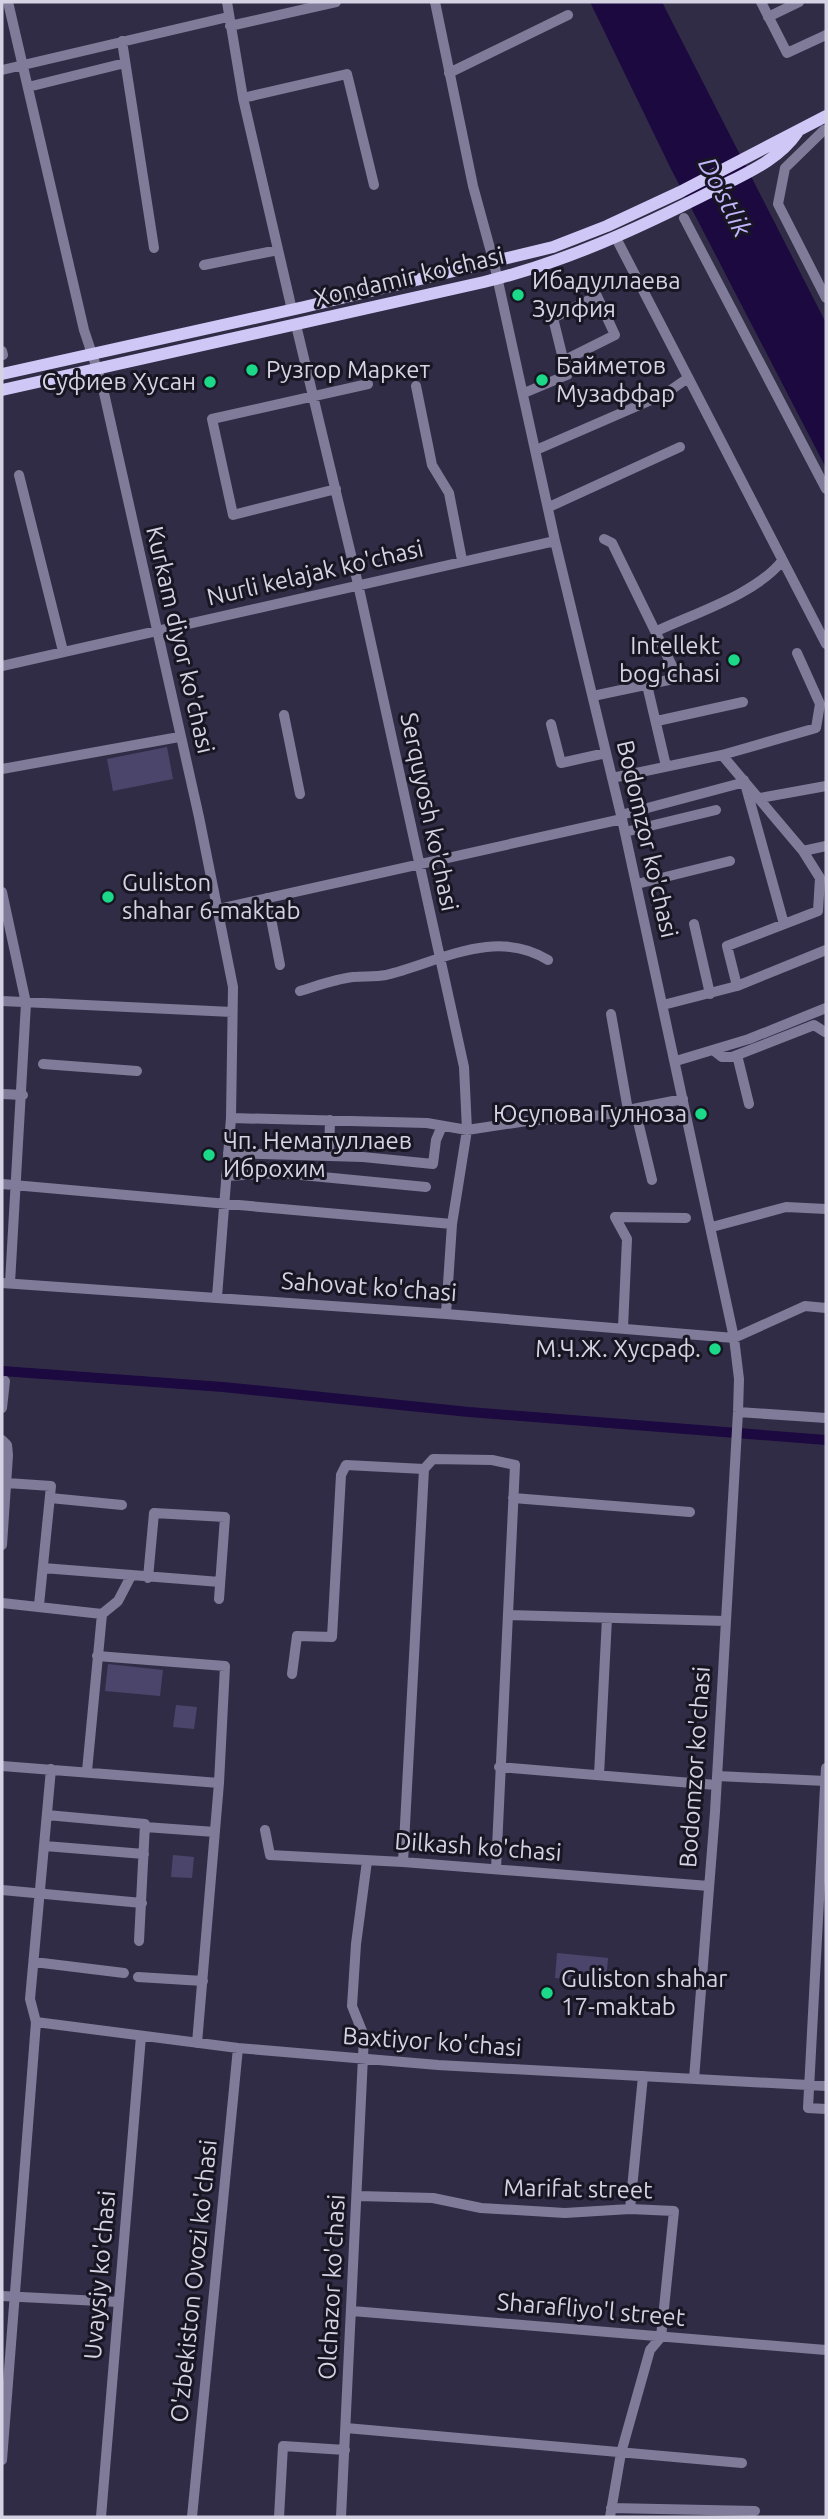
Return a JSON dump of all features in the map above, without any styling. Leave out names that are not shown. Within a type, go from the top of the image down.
[{"type":"main road","name":"Xondamir ko'chasi","points":[[2,374],[292,310],[553,247],[607,226],[680,192],[775,140],[824,126]]},
{"type":"main road","name":"Xondamir ko'chasi","points":[[2,390],[498,279],[557,262],[616,238],[687,204],[786,149],[797,133]]},
{"type":"street","name":"Kurkam diyor ko'chasi","points":[[8,2],[97,369],[219,909],[233,987],[231,1118],[217,1297]]},
{"type":"street","points":[[227,2],[243,98],[292,310]]},
{"type":"street","points":[[2,70],[122,41],[336,2]]},
{"type":"street","points":[[435,2],[473,186],[494,263]]},
{"type":"street","points":[[761,2],[787,53],[826,34]]},
{"type":"street","points":[[768,17],[799,2]]},
{"type":"street","points":[[449,73],[568,15]]},
{"type":"street","points":[[122,41],[154,248]]},
{"type":"street","points":[[28,87],[125,63]]},
{"type":"street","points":[[243,98],[346,74],[374,185]]},
{"type":"street","points":[[824,126],[785,168],[778,204],[826,298]]},
{"type":"street","points":[[684,218],[826,489]]},
{"type":"street","points":[[616,238],[826,644]]},
{"type":"street","points":[[204,265],[278,250]]},
{"type":"street","name":"Bodomzor ko'chasi","points":[[494,263],[555,541],[622,817],[734,1338],[738,1417],[717,1781],[694,2079]]},
{"type":"street","points":[[524,393],[567,375],[563,361],[553,318],[597,296],[615,335],[563,361]]},
{"type":"street","name":"Serquyosh ko'chasi","points":[[296,325],[358,584],[464,1066],[467,1130],[452,1224],[446,1314]]},
{"type":"street","points":[[536,450],[665,394],[688,378]]},
{"type":"street","points":[[336,489],[233,515],[212,419],[368,384]]},
{"type":"street","points":[[416,386],[432,465],[449,493],[462,560]]},
{"type":"street","points":[[549,507],[680,447]]},
{"type":"street","points":[[19,475],[63,651]]},
{"type":"street","points":[[593,696],[678,678],[612,543],[604,539]]},
{"type":"street","name":"Nurli kelajak ko'chasi","points":[[2,666],[555,541]]},
{"type":"street","points":[[657,631],[754,585],[773,572],[782,561]]},
{"type":"street","points":[[612,778],[722,755],[816,728],[820,704],[797,653]]},
{"type":"street","points":[[647,685],[666,765]]},
{"type":"street","points":[[657,721],[743,702]]},
{"type":"street","points":[[284,715],[300,794]]},
{"type":"street","points":[[551,724],[561,763],[606,753]]},
{"type":"street","points":[[2,769],[179,737]]},
{"type":"street","points":[[722,755],[823,877],[818,911],[727,946],[737,986]]},
{"type":"street","points":[[219,909],[622,817],[744,779]]},
{"type":"street","points":[[744,779],[783,923]]},
{"type":"street","points":[[760,798],[826,786]]},
{"type":"street","points":[[625,832],[716,810]]},
{"type":"street","points":[[803,851],[826,846]]},
{"type":"street","points":[[636,884],[730,861]]},
{"type":"street","points":[[2,892],[26,1003],[23,1095],[6,1283]]},
{"type":"street","points":[[267,898],[280,965]]},
{"type":"street","points":[[694,924],[710,994]]},
{"type":"street","points":[[300,991],[350,978],[385,975],[439,956],[481,946],[524,950],[548,960]]},
{"type":"street","points":[[663,1005],[737,986],[826,950]]},
{"type":"street","points":[[2,1001],[232,1012]]},
{"type":"street","points":[[676,1061],[826,1008]]},
{"type":"street","points":[[611,1014],[632,1109],[652,1180]]},
{"type":"street","points":[[713,1050],[722,1057],[737,1055],[814,1025],[825,1032]]},
{"type":"street","points":[[737,1055],[749,1104]]},
{"type":"street","points":[[43,1064],[137,1071]]},
{"type":"street","points":[[2,1094],[23,1095]]},
{"type":"street","points":[[231,1118],[330,1120],[442,1126],[467,1130],[632,1109],[683,1099]]},
{"type":"street","points":[[329,1156],[330,1120]]},
{"type":"street","points":[[228,1153],[329,1156],[433,1164],[436,1140],[442,1126]]},
{"type":"street","points":[[226,1176],[281,1173],[426,1187]]},
{"type":"street","points":[[2,1184],[452,1224]]},
{"type":"street","points":[[712,1227],[786,1207],[826,1209]]},
{"type":"street","points":[[623,1328],[627,1239],[615,1217],[686,1218]]},
{"type":"street","name":"Sahovat ko'chasi","points":[[6,1283],[446,1314],[734,1338]]},
{"type":"street","points":[[734,1338],[805,1306],[826,1308]]},
{"type":"street","points":[[2,1408],[5,1381]]},
{"type":"street","points":[[738,1417],[826,1418]]},
{"type":"street","points":[[2,1440],[7,1445],[8,1455],[2,1545]]},
{"type":"street","points":[[403,1862],[424,1469],[433,1459],[492,1460],[515,1465],[496,1869]]},
{"type":"street","points":[[292,1674],[297,1636],[332,1637],[341,1475],[346,1465],[424,1469]]},
{"type":"street","points":[[7,1483],[51,1486],[39,1605]]},
{"type":"street","points":[[50,1498],[122,1505]]},
{"type":"street","points":[[513,1498],[690,1511]]},
{"type":"street","points":[[148,1578],[154,1513],[225,1517],[219,1599]]},
{"type":"street","points":[[43,1568],[220,1582]]},
{"type":"street","points":[[87,1771],[102,1614],[118,1601],[131,1576]]},
{"type":"street","points":[[2,1603],[102,1614]]},
{"type":"street","points":[[508,1615],[725,1621]]},
{"type":"street","points":[[599,1775],[607,1618]]},
{"type":"street","points":[[97,1656],[225,1666],[219,1783],[197,2043]]},
{"type":"street","points":[[2,1766],[219,1783]]},
{"type":"street","points":[[499,1767],[717,1781],[826,1781]]},
{"type":"street","points":[[826,1768],[808,2108],[826,2109]]},
{"type":"street","points":[[2,2460],[17,2296],[36,2022],[30,1999],[51,1769]]},
{"type":"street","points":[[47,1815],[215,1832]]},
{"type":"street","points":[[139,1941],[145,1825]]},
{"type":"street","name":"Dilkash ko'chasi","points":[[265,1830],[270,1855],[403,1862],[709,1886]]},
{"type":"street","points":[[45,1846],[144,1854]]},
{"type":"street","name":"Olchazor ko'chasi","points":[[341,2517],[364,2036],[352,2006],[356,1944],[367,1861]]},
{"type":"street","points":[[2,1890],[142,1903]]},
{"type":"street","points":[[34,1962],[124,1973]]},
{"type":"street","points":[[138,1977],[202,1982]]},
{"type":"street","name":"Baxtiyor ko'chasi","points":[[36,2022],[238,2048],[362,2059],[826,2085]]},
{"type":"street","name":"Uvaysiy ko'chasi","points":[[101,2517],[141,2036]]},
{"type":"street","name":"O'zbekiston Ovozi ko'chasi","points":[[192,2517],[238,2048]]},
{"type":"street","points":[[630,2209],[643,2076]]},
{"type":"street","name":"Marifat street","points":[[358,2196],[433,2198],[481,2208],[565,2213],[630,2209],[674,2211],[661,2337],[650,2350],[621,2453],[611,2513],[755,2511]]},
{"type":"street","points":[[2,2296],[119,2302]]},
{"type":"street","name":"Sharafliyo'l street","points":[[352,2311],[826,2350]]},
{"type":"street","points":[[346,2428],[741,2463]]},
{"type":"street","points":[[279,2517],[283,2446],[345,2450]]},
{"type":"shaded area","points":[[167,747],[173,779],[113,791],[107,759]]},
{"type":"shaded area","points":[[108,1664],[163,1670],[160,1696],[105,1691]]},
{"type":"shaded area","points":[[176,1705],[197,1707],[194,1729],[173,1727]]},
{"type":"shaded area","points":[[173,1855],[194,1857],[192,1878],[171,1877]]},
{"type":"shaded area","points":[[557,1953],[608,1958],[606,1983],[555,1978]]},
{"type":"water","name":"Do'stlik","points":[[590,2],[662,2],[826,323],[826,468],[671,169]]},
{"type":"waterway","points":[[2,1371],[223,1387],[469,1412],[826,1440]]},
{"type":"place","name":"Ибадуллаева Зулфия","points":[[518,295]]},
{"type":"place","name":"Рузгор Маркет","points":[[252,370]]},
{"type":"place","name":"Байметов Музаффар","points":[[542,380]]},
{"type":"place","name":"Суфиев Хусан","points":[[210,382]]},
{"type":"place","name":"Intellekt bog'chasi","points":[[734,660]]},
{"type":"place","name":"Guliston shahar 6-maktab","points":[[108,897]]},
{"type":"place","name":"Юсупова Гулноза","points":[[701,1114]]},
{"type":"place","name":"Чп. Нематуллаев Иброхим","points":[[209,1155]]},
{"type":"place","name":"М.Ч.Ж. Хусраф.","points":[[715,1349]]},
{"type":"place","name":"Guliston shahar 17-maktab","points":[[547,1993]]}]
